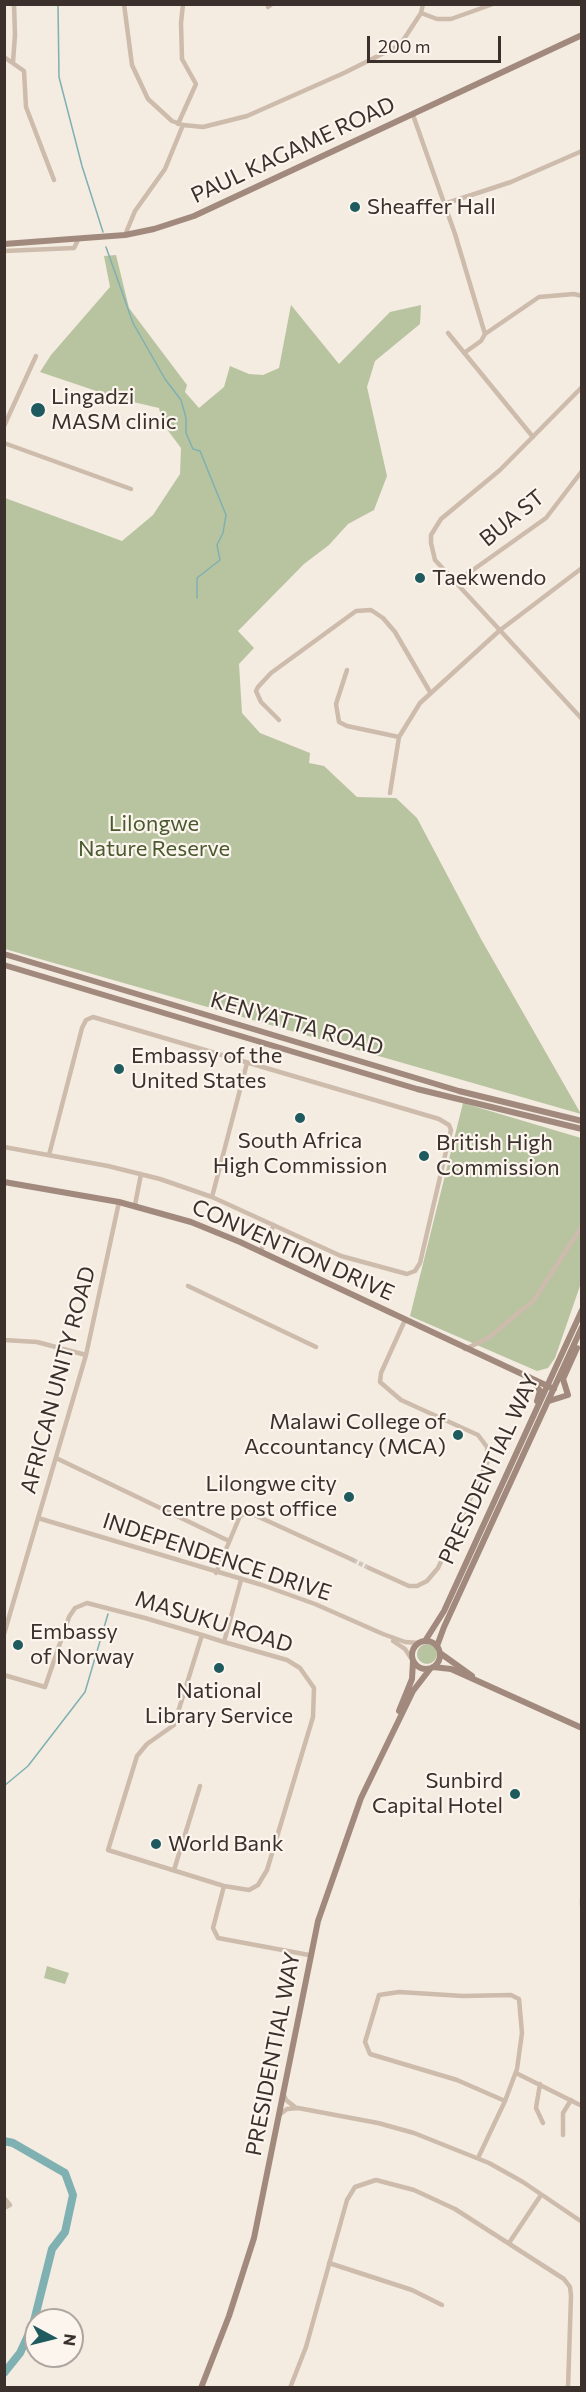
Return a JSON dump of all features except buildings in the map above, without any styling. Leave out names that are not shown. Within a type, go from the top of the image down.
[{"type":"main road","name":"PAUL KAGAME ROAD","points":[[4,244],[125,235],[154,229],[194,216],[579,36]]},
{"type":"main road","name":"KENYATTA ROAD","points":[[4,954],[459,1091],[582,1120]]},
{"type":"main road","name":"KENYATTA ROAD","points":[[4,965],[417,1089],[580,1129]]},
{"type":"main road","name":"CONVENTION DRIVE","points":[[4,1182],[135,1205],[191,1222],[551,1388]]},
{"type":"main road","name":"PRESIDENTIAL WAY","points":[[439,1650],[444,1627],[549,1401],[556,1367],[582,1310]]},
{"type":"main road","name":"PRESIDENTIAL WAY","points":[[422,1642],[444,1611],[517,1452],[582,1329]]},
{"type":"main road","points":[[549,1401],[568,1395],[563,1379],[582,1329]]},
{"type":"main road","points":[[477,1354],[537,1378],[550,1376],[556,1367]]},
{"type":"main road","points":[[517,1452],[540,1394],[537,1385],[522,1374]]},
{"type":"main road","points":[[480,1682],[439,1650],[422,1642],[412,1651],[413,1661],[420,1668],[444,1667],[582,1728]]},
{"type":"main road","points":[[432,1668],[440,1660],[439,1650]]},
{"type":"main road","name":"PRESIDENTIAL WAY","points":[[201,2388],[229,2316],[254,2238],[309,1955],[346,1834],[392,1731],[412,1679],[413,1661]]},
{"type":"main road","name":"PRESIDENTIAL WAY","points":[[392,1731],[417,1684],[432,1668]]},
{"type":"street","points":[[13,62],[14,4]]},
{"type":"street","points":[[124,4],[132,64],[138,82],[157,109],[181,124],[210,127],[232,122],[344,74],[400,45],[421,14],[423,4]]},
{"type":"street","points":[[125,235],[135,210],[165,169],[196,84],[182,59],[183,4]]},
{"type":"street","points":[[421,14],[437,19],[451,19],[493,4]]},
{"type":"street","points":[[579,36],[582,44]]},
{"type":"street","points":[[4,57],[24,71],[26,106],[54,180]]},
{"type":"street","points":[[413,115],[485,334]]},
{"type":"street","points":[[444,204],[511,182],[582,151]]},
{"type":"street","points":[[4,251],[74,248],[78,240]]},
{"type":"street","points":[[464,353],[481,341],[485,334],[539,297],[574,294],[582,296]]},
{"type":"street","points":[[448,333],[533,437]]},
{"type":"street","points":[[4,426],[36,356]]},
{"type":"street","points":[[582,387],[500,470],[441,519],[431,535],[431,552],[435,560],[582,718]]},
{"type":"street","points":[[4,443],[131,489]]},
{"type":"street","name":"BUA ST","points":[[456,582],[546,518],[582,471]]},
{"type":"street","points":[[390,793],[399,737],[413,711],[430,692],[499,631],[582,568]]},
{"type":"street","points":[[279,720],[261,702],[256,691],[258,687],[271,672],[356,611],[371,610],[383,618],[430,692]]},
{"type":"street","points":[[347,670],[336,704],[339,722],[347,726],[399,737]]},
{"type":"street","points":[[4,1147],[141,1174],[212,1197],[340,1256],[404,1273],[413,1273],[420,1263],[451,1130],[443,1121],[90,1018],[82,1028],[49,1155]]},
{"type":"street","points":[[212,1197],[247,1064]]},
{"type":"street","points":[[135,1205],[141,1174]]},
{"type":"street","name":"AFRICAN UNITY ROAD","points":[[4,1634],[86,1355],[119,1202]]},
{"type":"street","points":[[260,1252],[274,1225]]},
{"type":"street","points":[[465,1349],[487,1339],[534,1299],[582,1226]]},
{"type":"street","points":[[188,1286],[316,1347]]},
{"type":"street","points":[[369,1568],[409,1586],[417,1586],[427,1581],[438,1568],[488,1461],[487,1447],[478,1435],[401,1400],[380,1382],[381,1373],[405,1320]]},
{"type":"street","points":[[4,1340],[37,1342],[86,1355]]},
{"type":"street","points":[[56,1458],[229,1540]]},
{"type":"street","points":[[216,1573],[240,1516],[248,1512],[353,1560]]},
{"type":"street","name":"INDEPENDENCE DRIVE","points":[[38,1518],[315,1604],[405,1642],[422,1642]]},
{"type":"street","points":[[224,1642],[241,1580]]},
{"type":"street","name":"MASUKU ROAD","points":[[4,1675],[45,1688],[69,1617],[75,1608],[87,1603],[202,1635],[294,1664],[311,1680],[316,1697],[313,1717],[265,1876],[258,1885],[249,1890],[224,1886],[108,1850],[138,1756],[147,1744],[174,1725],[202,1635]]},
{"type":"street","name":"INDEPENDENCE DRIVE","points":[[383,1634],[401,1646],[413,1661]]},
{"type":"street","points":[[174,1870],[200,1786]]},
{"type":"street","points":[[224,1886],[213,1928],[218,1938],[309,1955]]},
{"type":"street","points":[[582,1899],[582,1906]]},
{"type":"street","points":[[478,2158],[505,2101],[516,2073],[522,2033],[522,2006],[517,1997],[399,1992],[383,1993],[377,1998],[365,2042],[370,2054],[457,2080],[505,2101]]},
{"type":"street","points":[[516,2073],[582,2106]]},
{"type":"street","points":[[540,2084],[536,2108],[543,2123]]},
{"type":"street","points":[[282,2091],[286,2100],[298,2108]]},
{"type":"street","points":[[563,2135],[563,2113],[571,2100]]},
{"type":"street","points":[[278,2117],[287,2109],[298,2108],[378,2123],[414,2133],[478,2158],[541,2194],[582,2222]]},
{"type":"street","points":[[290,2388],[306,2347],[349,2194],[355,2187],[369,2180],[384,2181],[421,2193],[455,2209],[564,2279],[570,2287],[568,2388]]},
{"type":"street","points":[[509,2243],[541,2194]]},
{"type":"street","points":[[4,2198],[10,2205],[4,2208]]},
{"type":"street","points":[[329,2263],[405,2288],[442,2305]]},
{"type":"green space","name":"Lilongwe Nature Reserve","points":[[116,255],[129,308],[187,385],[185,392],[199,408],[224,387],[230,366],[249,374],[263,375],[279,368],[291,305],[339,364],[390,312],[421,305],[420,324],[375,361],[367,387],[387,476],[374,510],[348,524],[329,545],[304,564],[238,631],[254,648],[239,664],[242,713],[260,733],[310,753],[309,763],[324,766],[357,797],[396,798],[417,818],[481,939],[581,1114],[5,949],[5,498],[122,541],[153,515],[180,474],[181,448],[163,424],[159,408],[120,399],[40,372],[51,355],[110,287],[104,256]]},
{"type":"green space","points":[[463,1103],[581,1138],[581,1283],[555,1358],[548,1368],[537,1371],[410,1316]]},
{"type":"green space","points":[[427,1644],[434,1647],[437,1654],[434,1661],[427,1664],[420,1661],[417,1654],[420,1647]]},
{"type":"green space","points":[[47,1966],[69,1973],[65,1984],[44,1978]]},
{"type":"waterway","points":[[58,4],[59,77],[82,166],[103,232]]},
{"type":"waterway","points":[[106,247],[133,323],[165,379],[181,400],[186,418],[186,433],[193,449],[200,451],[226,515],[223,533],[217,545],[220,560],[197,578],[197,598]]},
{"type":"waterway","points":[[4,1786],[28,1766],[85,1692],[108,1614]]},
{"type":"waterway","points":[[4,2141],[13,2143],[65,2173],[73,2195],[65,2232],[52,2249],[33,2325],[20,2353],[4,2373]]},
{"type":"tunnel","points":[[353,1560],[369,1568]]},
{"type":"place","name":"Sheaffer Hall","points":[[355,207]]},
{"type":"place","name":"Lingadzi MASM clinic","points":[[38,410]]},
{"type":"place","name":"Taekwendo","points":[[420,578]]},
{"type":"place","name":"Embassy of the United States","points":[[119,1069]]},
{"type":"place","name":"South Africa High Commission","points":[[300,1118]]},
{"type":"place","name":"British High Commission","points":[[424,1156]]},
{"type":"place","name":"Malawi College of Accountancy (MCA)","points":[[458,1435]]},
{"type":"place","name":"Lilongwe city centre post office","points":[[349,1497]]},
{"type":"place","name":"Embassy of Norway","points":[[18,1645]]},
{"type":"place","name":"National Library Service","points":[[219,1668]]},
{"type":"place","name":"Sunbird Capital Hotel","points":[[515,1794]]},
{"type":"place","name":"World Bank","points":[[156,1844]]}]
